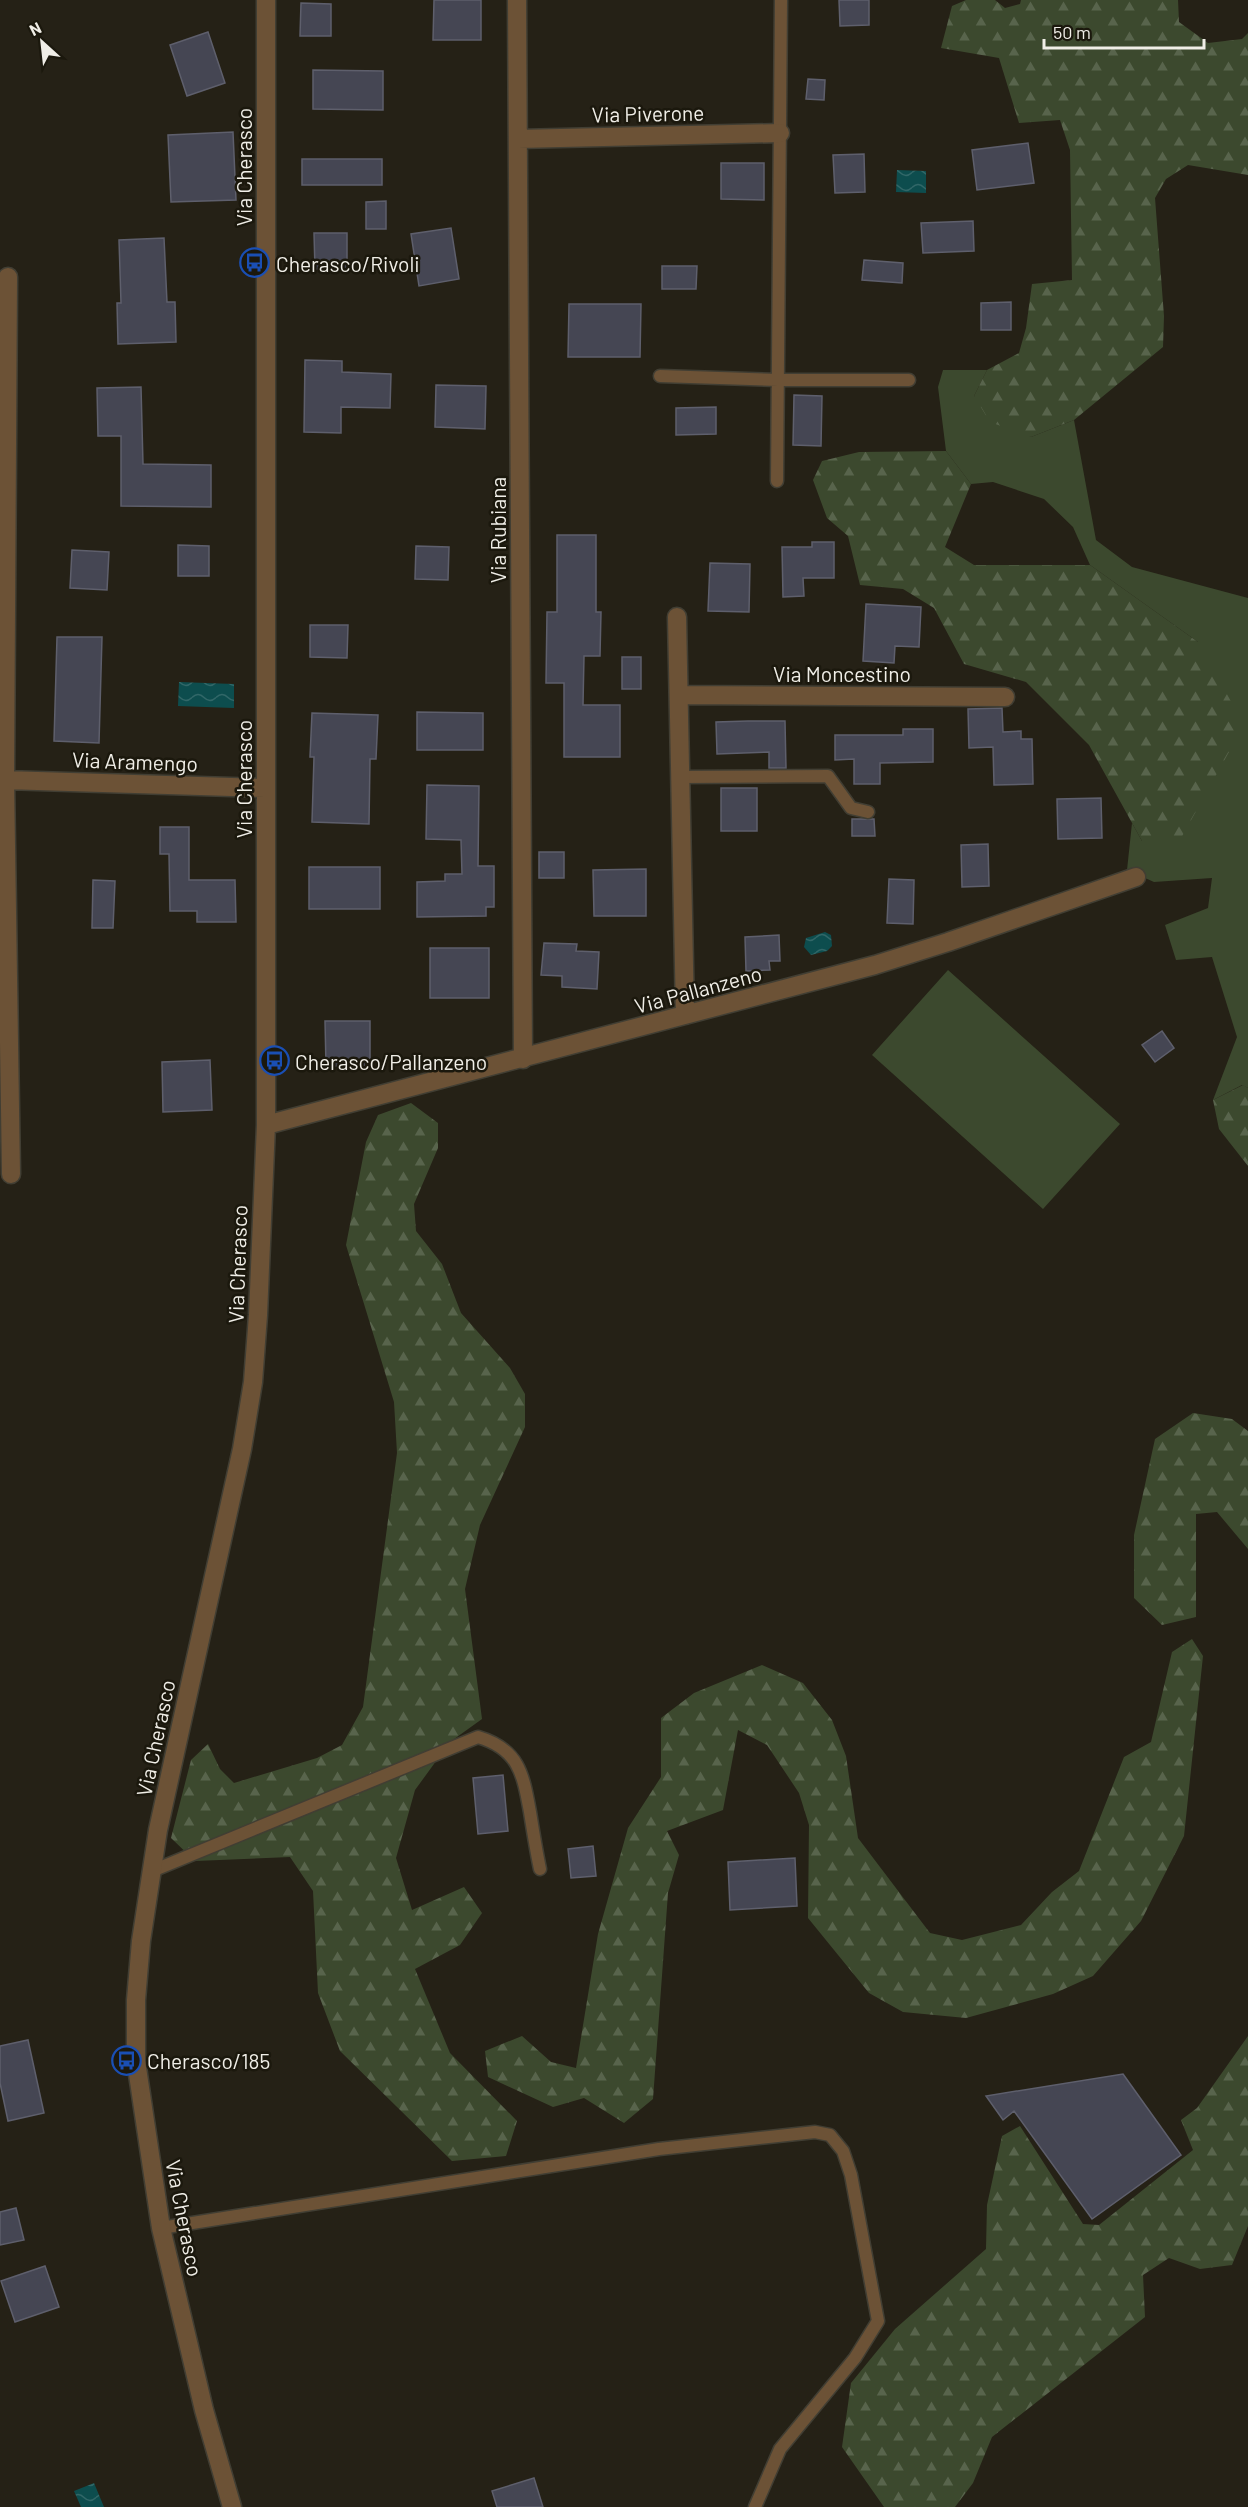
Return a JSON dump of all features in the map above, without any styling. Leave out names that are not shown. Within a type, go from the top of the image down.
[{"type":"street","name":"Via Cherasco","points":[[232,2507],[204,2410],[161,2228],[136,2061],[136,2000],[141,1941],[158,1830],[242,1449],[253,1382],[258,1315],[266,1125],[266,0]]},
{"type":"street","name":"Via Rubiana","points":[[517,0],[523,1059]]},
{"type":"street","name":"Via Piverone","points":[[518,139],[780,133]]},
{"type":"street","points":[[8,277],[4,780],[11,1174]]},
{"type":"street","points":[[677,617],[686,1015]]},
{"type":"street","name":"Via Moncestino","points":[[679,695],[1005,697]]},
{"type":"street","name":"Via Aramengo","points":[[4,780],[265,788]]},
{"type":"street","name":"Via Pallanzeno","points":[[266,1125],[893,960],[1136,877]]},
{"type":"lane","points":[[777,481],[781,0]]},
{"type":"lane","points":[[660,376],[778,380],[909,380]]},
{"type":"lane","points":[[681,777],[828,776],[851,808],[868,812]]},
{"type":"lane","points":[[152,1871],[478,1737],[495,1742],[514,1759],[523,1774],[540,1869]]},
{"type":"lane","points":[[161,2228],[659,2149],[815,2132],[830,2135],[843,2151],[851,2175],[878,2321],[855,2358],[780,2449],[755,2507]]},
{"type":"green space","points":[[966,0],[995,0],[1005,8],[1020,4],[1021,0],[1178,0],[1179,22],[1208,43],[1242,39],[1248,33],[1248,175],[1188,165],[1166,179],[1155,198],[1164,316],[1163,347],[1074,420],[1031,437],[990,422],[974,396],[987,370],[1019,353],[1026,328],[1032,284],[1072,280],[1070,150],[1060,120],[1019,123],[999,58],[941,48],[952,6]]},
{"type":"green space","points":[[943,370],[987,370],[974,396],[1031,437],[1074,420],[1096,540],[1132,567],[1248,598],[1248,1088],[1242,1085],[1213,1100],[1237,1037],[1212,957],[1176,960],[1165,925],[1208,908],[1212,878],[1154,882],[1127,870],[1132,823],[1142,841],[1198,642],[1090,565],[1073,527],[1044,499],[993,482],[971,484],[946,451],[938,387]]},
{"type":"green space","points":[[946,451],[971,484],[945,547],[974,565],[1090,565],[1198,642],[1244,725],[1180,840],[1142,841],[1089,745],[1026,682],[964,664],[934,608],[903,589],[860,585],[848,536],[827,518],[813,480],[822,461],[859,452]]},
{"type":"green space","points":[[948,970],[1120,1124],[1043,1209],[872,1055]]},
{"type":"green space","points":[[1243,1085],[1248,1088],[1248,1166],[1219,1129],[1213,1100]]},
{"type":"green space","points":[[411,1103],[438,1123],[438,1148],[414,1204],[416,1231],[442,1264],[461,1313],[510,1368],[525,1394],[525,1427],[480,1525],[465,1589],[482,1719],[450,1742],[415,1790],[396,1858],[412,1910],[464,1887],[482,1913],[460,1945],[415,1969],[450,2053],[517,2121],[506,2156],[452,2161],[340,2051],[318,1993],[313,1891],[290,1857],[195,1861],[171,1838],[191,1760],[208,1744],[220,1769],[234,1783],[317,1758],[342,1745],[363,1707],[397,1453],[394,1402],[346,1245],[366,1142],[378,1115]]},
{"type":"green space","points":[[1193,1413],[1232,1419],[1248,1431],[1248,1549],[1217,1512],[1196,1514],[1196,1617],[1162,1625],[1134,1598],[1134,1535],[1155,1439]]},
{"type":"green space","points":[[1192,1639],[1203,1656],[1184,1836],[1141,1921],[1093,1976],[1053,1994],[966,2018],[903,2012],[869,1993],[808,1918],[809,1825],[799,1793],[767,1745],[738,1730],[723,1810],[667,1831],[679,1855],[668,1893],[653,2099],[624,2123],[584,2098],[553,2107],[488,2077],[485,2051],[522,2036],[551,2062],[576,2068],[598,1934],[628,1828],[661,1777],[661,1718],[694,1693],[762,1665],[803,1683],[832,1720],[846,1756],[858,1838],[930,1933],[962,1940],[1021,1925],[1052,1892],[1079,1871],[1124,1757],[1151,1742],[1172,1652]]},
{"type":"green space","points":[[1248,2036],[1248,2226],[1232,2265],[1200,2269],[1169,2258],[1143,2275],[1145,2317],[992,2437],[973,2483],[955,2507],[884,2507],[842,2447],[851,2383],[895,2329],[986,2249],[987,2205],[1002,2136],[1020,2126],[1083,2224],[1099,2225],[1193,2150],[1181,2120],[1197,2108]]},
{"type":"water","points":[[897,170],[926,171],[926,193],[896,192]]},
{"type":"water","points":[[179,682],[234,684],[234,708],[178,706]]},
{"type":"water","points":[[825,932],[831,935],[832,946],[827,951],[811,955],[804,947],[806,938]]},
{"type":"water","points":[[94,2483],[104,2507],[81,2507],[74,2491]]},
{"type":"building","points":[[434,0],[481,0],[481,40],[433,40]]},
{"type":"building","points":[[839,0],[869,0],[869,25],[840,26]]},
{"type":"building","points":[[301,3],[331,4],[331,36],[300,36]]},
{"type":"building","points":[[208,32],[225,83],[187,96],[170,45]]},
{"type":"building","points":[[313,70],[383,71],[383,110],[313,109]]},
{"type":"building","points":[[808,79],[825,80],[824,100],[806,99]]},
{"type":"building","points":[[233,132],[236,200],[171,202],[168,135]]},
{"type":"building","points":[[1028,143],[1034,183],[977,190],[972,150]]},
{"type":"building","points":[[864,154],[865,192],[835,193],[833,155]]},
{"type":"building","points":[[302,159],[382,159],[382,185],[302,185]]},
{"type":"building","points":[[721,163],[764,163],[764,200],[721,199]]},
{"type":"building","points":[[386,201],[386,229],[366,229],[366,202]]},
{"type":"building","points":[[973,221],[974,251],[923,253],[921,223]]},
{"type":"building","points":[[451,228],[459,279],[419,286],[411,234]]},
{"type":"building","points":[[314,233],[347,233],[347,268],[315,269]]},
{"type":"building","points":[[164,238],[167,302],[175,302],[176,342],[118,344],[117,303],[121,303],[119,240]]},
{"type":"building","points":[[864,260],[903,263],[902,283],[862,280]]},
{"type":"building","points":[[662,266],[697,266],[696,289],[662,289]]},
{"type":"building","points":[[1011,302],[1011,330],[981,330],[981,303]]},
{"type":"building","points":[[569,304],[641,304],[640,357],[568,357]]},
{"type":"building","points":[[305,360],[342,361],[342,372],[391,374],[390,408],[341,407],[341,433],[304,432]]},
{"type":"building","points":[[436,385],[486,386],[485,429],[435,427]]},
{"type":"building","points":[[141,387],[143,464],[211,465],[211,507],[121,506],[121,436],[98,436],[97,388]]},
{"type":"building","points":[[794,395],[822,396],[821,446],[793,445]]},
{"type":"building","points":[[716,407],[716,434],[676,435],[676,408]]},
{"type":"building","points":[[557,535],[596,535],[596,612],[601,612],[600,656],[584,656],[583,705],[620,705],[620,757],[564,757],[564,683],[546,683],[547,612],[557,612]]},
{"type":"building","points":[[812,542],[834,542],[834,578],[803,578],[804,596],[783,597],[782,547],[812,547]]},
{"type":"building","points":[[178,545],[209,546],[209,576],[178,576]]},
{"type":"building","points":[[416,546],[449,547],[448,580],[415,579]]},
{"type":"building","points":[[72,550],[109,552],[107,590],[70,588]]},
{"type":"building","points":[[710,563],[750,564],[749,612],[708,611]]},
{"type":"building","points":[[866,604],[921,607],[919,647],[895,646],[894,663],[863,661]]},
{"type":"building","points":[[310,625],[348,625],[347,658],[310,657]]},
{"type":"building","points":[[57,637],[102,637],[99,743],[54,741]]},
{"type":"building","points":[[622,657],[641,657],[641,689],[622,689]]},
{"type":"building","points":[[1002,708],[1003,732],[1021,731],[1021,739],[1032,739],[1033,784],[994,785],[993,747],[969,748],[968,709]]},
{"type":"building","points":[[417,712],[483,713],[483,750],[417,750]]},
{"type":"building","points":[[312,713],[378,715],[376,759],[370,759],[369,824],[312,822],[314,757],[310,757]]},
{"type":"building","points":[[785,721],[786,768],[769,768],[769,752],[717,754],[716,722]]},
{"type":"building","points":[[903,729],[933,729],[933,762],[880,763],[880,784],[854,784],[854,759],[835,760],[835,735],[903,735]]},
{"type":"building","points":[[427,785],[479,786],[478,866],[494,866],[494,907],[486,907],[486,916],[417,917],[417,882],[445,881],[445,874],[462,874],[461,840],[426,839]]},
{"type":"building","points":[[721,788],[757,788],[757,831],[721,831]]},
{"type":"building","points":[[1101,798],[1102,838],[1058,839],[1057,799]]},
{"type":"building","points":[[852,819],[874,819],[875,836],[852,836]]},
{"type":"building","points":[[160,827],[189,827],[189,880],[235,880],[236,922],[197,922],[197,911],[170,911],[169,854],[160,854]]},
{"type":"building","points":[[988,844],[989,886],[962,887],[961,845]]},
{"type":"building","points":[[539,852],[564,852],[564,878],[539,878]]},
{"type":"building","points":[[309,867],[380,867],[380,909],[309,909]]},
{"type":"building","points":[[646,869],[646,916],[594,916],[593,870]]},
{"type":"building","points":[[889,879],[914,880],[913,924],[887,923]]},
{"type":"building","points":[[93,880],[115,881],[113,928],[92,928]]},
{"type":"building","points":[[779,935],[780,961],[769,961],[770,970],[746,971],[745,937]]},
{"type":"building","points":[[544,943],[577,944],[576,951],[599,952],[597,989],[562,987],[562,976],[541,975]]},
{"type":"building","points":[[430,948],[489,948],[489,998],[430,998]]},
{"type":"building","points":[[325,1021],[370,1021],[370,1066],[326,1066]]},
{"type":"building","points":[[1162,1031],[1174,1048],[1155,1062],[1142,1045]]},
{"type":"building","points":[[210,1060],[212,1110],[163,1112],[162,1062]]},
{"type":"building","points":[[503,1775],[508,1831],[478,1834],[473,1778]]},
{"type":"building","points":[[593,1846],[596,1876],[571,1878],[568,1849]]},
{"type":"building","points":[[795,1858],[797,1906],[730,1910],[728,1862]]},
{"type":"building","points":[[28,2040],[44,2113],[8,2121],[0,2083],[0,2046]]},
{"type":"building","points":[[1123,2074],[1181,2155],[1092,2219],[1014,2111],[1003,2120],[986,2096]]},
{"type":"building","points":[[16,2208],[24,2240],[0,2245],[0,2212]]},
{"type":"building","points":[[45,2266],[59,2307],[15,2322],[1,2281]]},
{"type":"building","points":[[534,2478],[543,2507],[497,2507],[492,2491]]},
{"type":"place","name":"Cherasco/Rivoli","points":[[255,263]]},
{"type":"place","name":"Cherasco/Pallanzeno","points":[[274,1061]]},
{"type":"place","name":"Cherasco/185","points":[[126,2060]]}]
